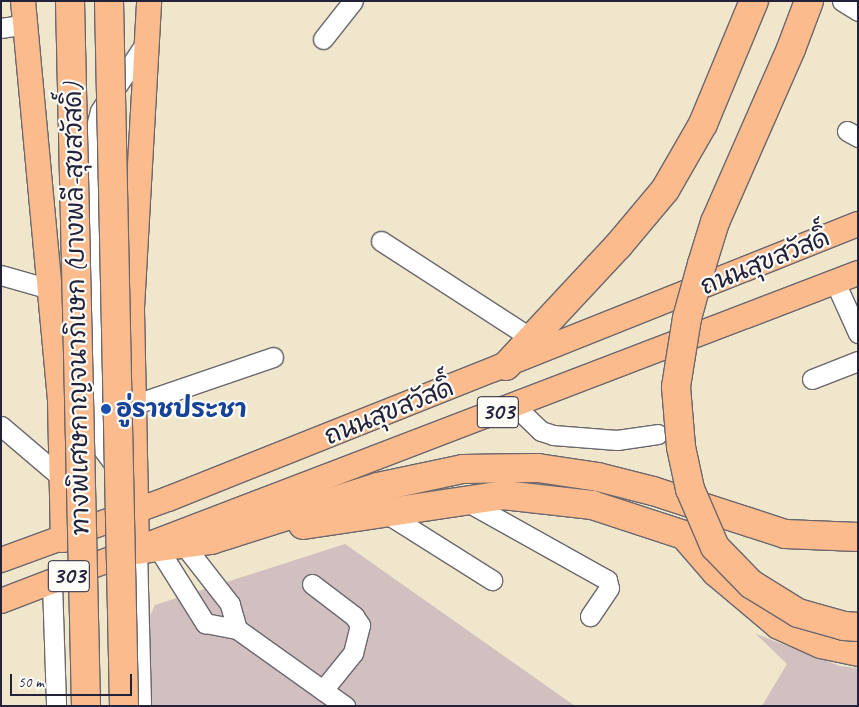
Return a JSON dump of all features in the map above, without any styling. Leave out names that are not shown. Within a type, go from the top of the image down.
[{"type":"highway","name":"ทางพิเศษกาญจนาภิเษก (บางพลี-สุขสวัสดิ์)","points":[[70,1],[86,706]]},
{"type":"highway","name":"ทางพิเศษกาญจนาภิเษก (บางพลี-สุขสวัสดิ์)","points":[[109,1],[124,706]]},
{"type":"highway","points":[[506,366],[530,338],[618,246],[665,190],[703,124],[754,1]]},
{"type":"highway","points":[[809,1],[791,49],[715,222],[687,318],[676,387],[681,447],[690,489],[715,547],[751,584],[798,613],[844,626],[858,627]]},
{"type":"highway","points":[[212,540],[378,487],[463,469],[538,468],[598,477],[653,491],[784,534],[852,537]]},
{"type":"highway","points":[[159,548],[503,495],[562,500],[592,505],[669,528],[684,535],[716,572],[779,625],[821,644],[858,652]]},
{"type":"main road","points":[[149,1],[132,308],[135,512],[159,548]]},
{"type":"main road","points":[[24,13],[60,400],[63,540]]},
{"type":"main road","name":"ถนนสุขสวัสดิ์","points":[[1,560],[63,540],[135,512],[506,366],[858,224]]},
{"type":"main road","name":"ถนนสุขสวัสดิ์","points":[[1,601],[159,548],[515,406],[858,273]]},
{"type":"street","points":[[323,39],[353,1]]},
{"type":"street","points":[[842,1],[858,11]]},
{"type":"street","points":[[1,28],[24,13]]},
{"type":"street","points":[[135,468],[112,460],[99,444],[89,153],[100,111],[148,41]]},
{"type":"street","points":[[381,241],[530,338]]},
{"type":"street","points":[[1,275],[50,289]]},
{"type":"street","points":[[835,282],[858,333]]},
{"type":"street","points":[[134,405],[273,357]]},
{"type":"street","points":[[812,379],[858,361]]},
{"type":"street","points":[[515,406],[541,431],[552,435],[617,440],[658,434]]},
{"type":"street","points":[[1,426],[62,478]]},
{"type":"street","points":[[464,500],[607,580],[609,588],[590,616]]},
{"type":"street","points":[[384,512],[492,580]]},
{"type":"street","points":[[159,548],[230,604],[237,629]]},
{"type":"street","points":[[159,548],[205,623],[237,629],[345,706]]},
{"type":"street","points":[[141,706],[159,548]]},
{"type":"street","points":[[52,583],[56,706]]},
{"type":"street","points":[[312,584],[354,616],[360,625],[354,653],[323,690]]},
{"type":"shaded area","points":[[345,544],[575,706],[108,706],[155,605]]},
{"type":"shaded area","points":[[756,634],[840,666],[858,668],[858,706],[762,706],[787,664]]},
{"type":"place","name":"อู่ราชประชา","points":[[106,409]]}]
